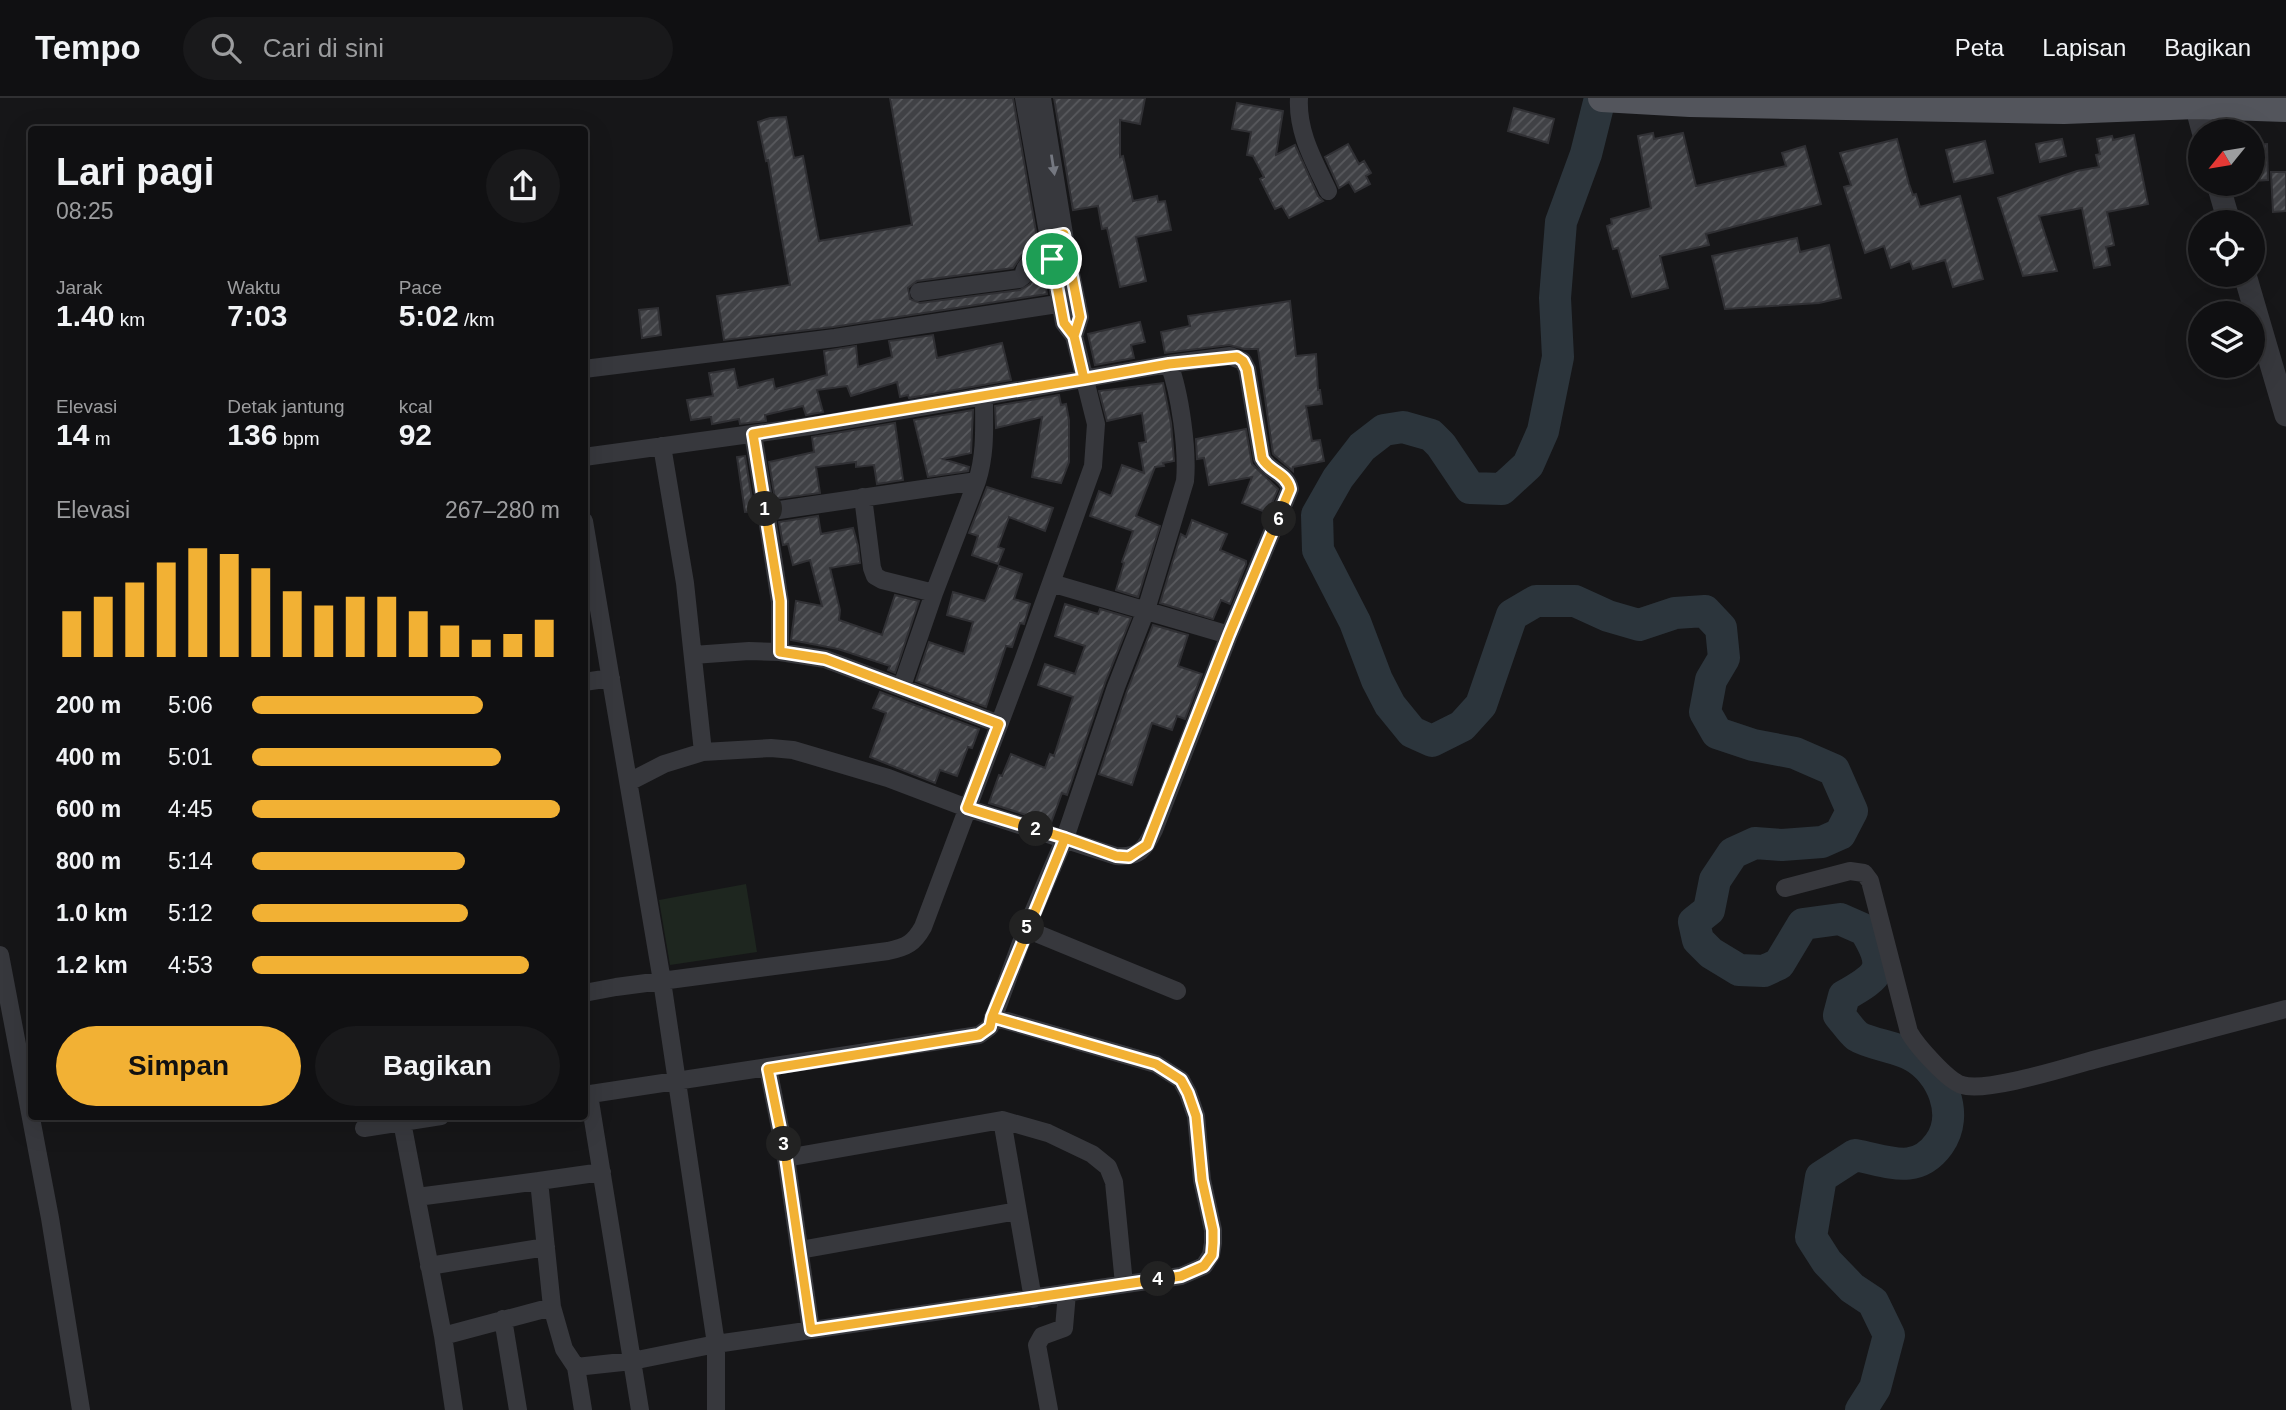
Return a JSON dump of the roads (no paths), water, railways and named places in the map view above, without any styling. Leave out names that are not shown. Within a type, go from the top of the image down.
[{"type":"main road","points":[[1620,99],[2064,110],[2199,118],[2286,108]]},
{"type":"street","points":[[588,992],[907,947],[916,940],[923,927],[1093,466],[1096,424],[1074,336],[1064,323],[1068,302],[1056,235],[1024,98]]},
{"type":"street","points":[[1042,98],[1056,235],[1052,259],[1068,302]]},
{"type":"street","points":[[1299,98],[1298,113],[1302,131],[1328,191]]},
{"type":"street","points":[[919,292],[1019,279],[1030,262],[1052,259]]},
{"type":"street","points":[[2249,287],[2286,415]]},
{"type":"street","points":[[588,369],[835,338],[1068,302]]},
{"type":"street","points":[[588,456],[753,434],[1230,356],[1243,361],[1247,369],[1262,458],[1266,466],[1283,476],[1290,485],[1287,501],[1229,635],[1147,845],[1129,857],[1116,856],[967,808],[888,778],[793,750],[771,748],[703,752],[664,764],[629,782]]},
{"type":"street","points":[[588,1095],[979,1035],[990,1027],[1026,929],[1065,838],[1116,687],[1146,610],[1185,481],[1186,466],[1175,379],[1169,364]]},
{"type":"street","points":[[902,686],[983,464],[984,397]]},
{"type":"street","points":[[753,434],[780,601],[780,652]]},
{"type":"street","points":[[662,446],[685,583],[703,752]]},
{"type":"street","points":[[766,512],[977,481]]},
{"type":"street","points":[[863,497],[872,568],[876,576],[882,580],[934,593]]},
{"type":"street","points":[[588,544],[662,981],[716,1344],[716,1410]]},
{"type":"street","points":[[1051,583],[1229,635]]},
{"type":"street","points":[[693,655],[749,651],[780,652],[825,659],[999,724]]},
{"type":"street","points":[[588,681],[611,678]]},
{"type":"street","points":[[1785,888],[1850,871],[1864,873],[1870,881],[1909,1032],[1918,1046],[1953,1080],[1962,1085],[2019,1080],[2286,1009]]},
{"type":"street","points":[[1026,929],[1177,991]]},
{"type":"street","points":[[0,955],[28,1102]]},
{"type":"street","points":[[576,1367],[632,1361],[716,1344],[1032,1299],[1194,1272],[1204,1266],[1212,1255],[1213,1230],[1202,1180],[1196,1116],[1181,1080],[1156,1064],[992,1017]]},
{"type":"street","points":[[768,1069],[786,1158],[811,1330]]},
{"type":"street","points":[[588,1100],[640,1410]]},
{"type":"street","points":[[31,1120],[81,1410]]},
{"type":"street","points":[[364,1128],[415,1120]]},
{"type":"street","points":[[786,1158],[1002,1120],[1048,1133],[1092,1154],[1108,1167],[1114,1182],[1124,1284]]},
{"type":"street","points":[[1002,1120],[1032,1299]]},
{"type":"street","points":[[402,1122],[443,1336],[454,1410]]},
{"type":"street","points":[[417,1197],[602,1172]]},
{"type":"street","points":[[539,1181],[552,1307],[564,1349],[576,1367],[583,1410]]},
{"type":"street","points":[[800,1250],[1017,1211]]},
{"type":"street","points":[[429,1266],[546,1247]]},
{"type":"street","points":[[1049,1410],[1037,1345],[1042,1336],[1064,1328],[1067,1293]]},
{"type":"street","points":[[443,1336],[552,1307]]},
{"type":"street","points":[[503,1319],[518,1410]]},
{"type":"waterway","points":[[1600,98],[1586,154],[1561,222],[1555,298],[1558,357],[1543,431],[1528,465],[1502,489],[1470,488],[1441,445],[1431,435],[1403,427],[1384,430],[1362,447],[1338,478],[1317,515],[1318,550],[1355,622],[1377,680],[1390,705],[1412,732],[1432,741],[1462,726],[1481,705],[1512,615],[1536,601],[1575,601],[1608,616],[1639,625],[1675,613],[1705,611],[1721,628],[1724,658],[1711,680],[1705,712],[1717,733],[1753,745],[1795,753],[1834,770],[1852,811],[1840,834],[1822,842],[1782,845],[1755,843],[1733,853],[1715,880],[1709,910],[1694,922],[1698,940],[1711,953],[1739,970],[1764,971],[1779,964],[1803,924],[1840,919],[1865,930],[1877,954],[1877,970],[1866,982],[1844,996],[1839,1015],[1857,1036],[1907,1053],[1923,1063],[1940,1083],[1945,1095],[1948,1108],[1945,1133],[1939,1144],[1921,1160],[1901,1164],[1855,1155],[1821,1177],[1811,1237],[1827,1262],[1852,1288],[1873,1302],[1889,1335],[1875,1388],[1861,1410]]}]
